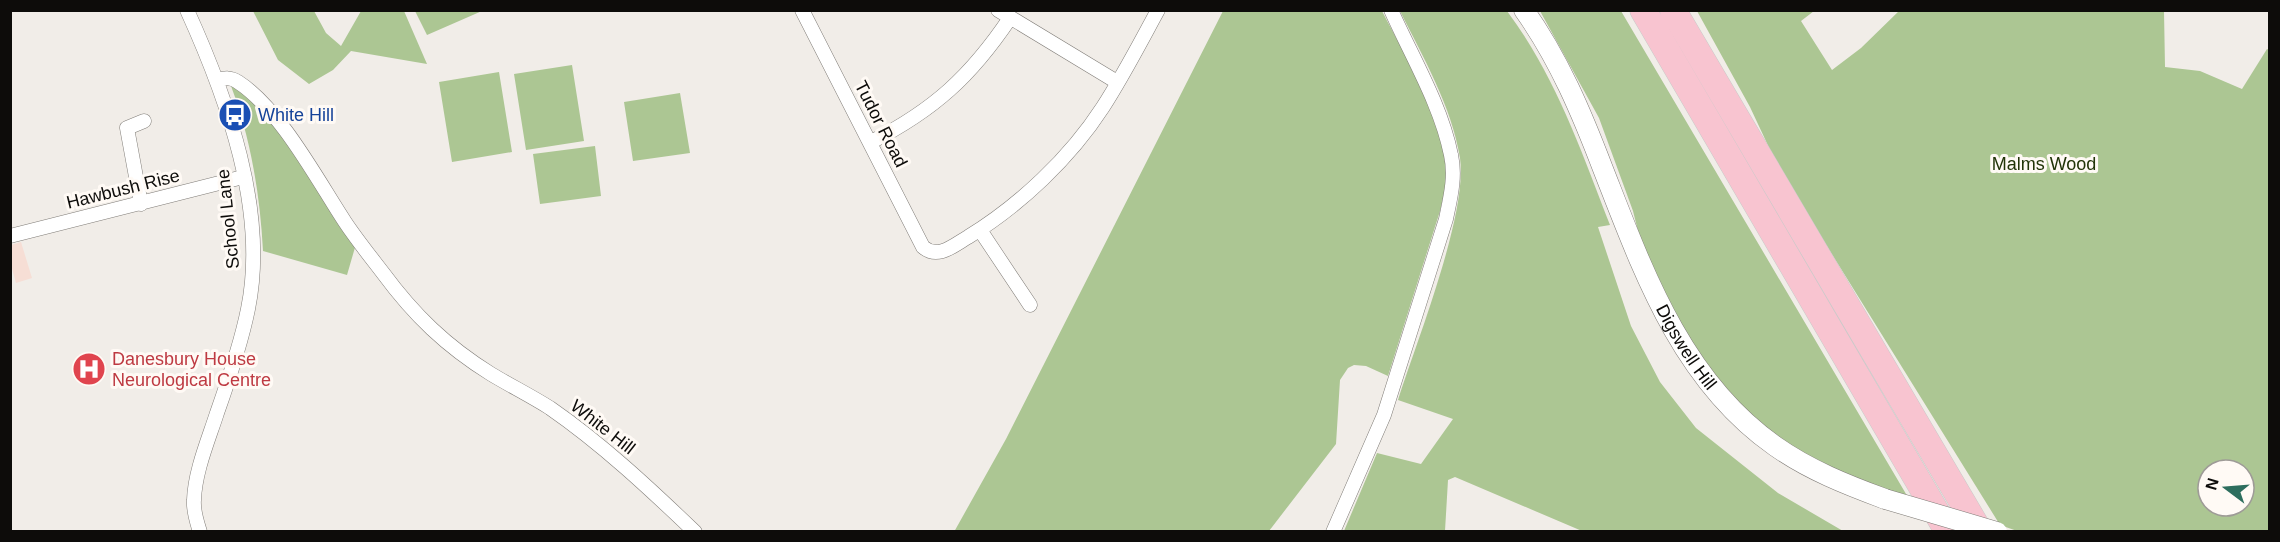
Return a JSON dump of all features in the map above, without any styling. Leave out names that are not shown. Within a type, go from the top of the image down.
[{"type":"highway","points":[[1643,10],[1948,531]]},
{"type":"highway","points":[[1673,10],[1980,531]]},
{"type":"main road","name":"Digswell Hill","points":[[1524,10],[1561,70],[1587,128],[1648,282],[1687,354],[1711,385],[1774,446],[1811,468],[1886,499],[1997,531]]},
{"type":"street","name":"School Lane","points":[[188,10],[217,80],[234,135],[252,240],[252,286],[236,357],[197,480],[194,506],[200,531]]},
{"type":"street","name":"Tudor Road","points":[[802,10],[920,242],[929,252],[942,252],[980,230]]},
{"type":"street","points":[[1030,305],[980,230],[1012,206],[1048,173],[1084,133],[1118,82],[1158,10]]},
{"type":"street","points":[[1333,531],[1384,415],[1446,219],[1452,188],[1452,157],[1440,118],[1392,10]]},
{"type":"street","points":[[871,142],[916,118],[953,89],[974,68],[1004,14],[1118,82]]},
{"type":"street","name":"White Hill","points":[[217,80],[225,78],[239,82],[269,112],[305,159],[347,225],[410,310],[429,328],[481,367],[550,408],[583,433],[642,482],[695,531]]},
{"type":"street","points":[[141,204],[127,128],[144,121]]},
{"type":"street","name":"Hawbush Rise","points":[[10,236],[243,177]]},
{"type":"shaded area","points":[[21,242],[32,278],[16,283],[11,265],[11,245]]},
{"type":"green space","name":"Malms Wood","points":[[1900,10],[2164,11],[2165,67],[2200,71],[2242,89],[2267,49],[2269,50],[2269,531],[2020,532],[2000,525],[1779,169],[1750,107],[1697,11],[1814,11],[1801,21],[1832,70],[1861,48]]},
{"type":"green space","points":[[253,11],[314,11],[326,33],[341,46],[361,11],[404,11],[427,64],[351,51],[333,70],[309,84],[278,60]]},
{"type":"green space","points":[[415,11],[482,11],[427,35]]},
{"type":"green space","points":[[1223,11],[1382,11],[1414,72],[1434,118],[1441,141],[1446,184],[1440,211],[1388,376],[1366,366],[1354,365],[1348,368],[1340,380],[1336,444],[1269,531],[954,532],[1006,439]]},
{"type":"green space","points":[[1400,11],[1507,11],[1539,61],[1566,114],[1610,225],[1598,227],[1631,326],[1660,382],[1696,428],[1778,493],[1843,531],[1582,531],[1455,477],[1448,480],[1445,531],[1344,531],[1377,453],[1421,464],[1453,419],[1398,400],[1449,244],[1460,182],[1460,158],[1444,101]]},
{"type":"green space","points":[[1540,11],[1621,11],[1909,499],[1845,477],[1777,439],[1743,409],[1714,377],[1691,345],[1643,251],[1633,211],[1599,118]]},
{"type":"green space","points":[[572,65],[584,141],[526,150],[514,74]]},
{"type":"green space","points":[[499,72],[512,152],[452,162],[439,82]]},
{"type":"green space","points":[[231,86],[236,86],[268,115],[356,244],[347,275],[263,251],[260,209],[253,167],[244,126]]},
{"type":"green space","points":[[680,93],[690,153],[633,161],[624,102]]},
{"type":"green space","points":[[595,146],[601,196],[540,204],[533,154]]},
{"type":"place","name":"White Hill","points":[[235,115]]},
{"type":"place","name":"Danesbury House Neurological Centre","points":[[89,369]]}]
